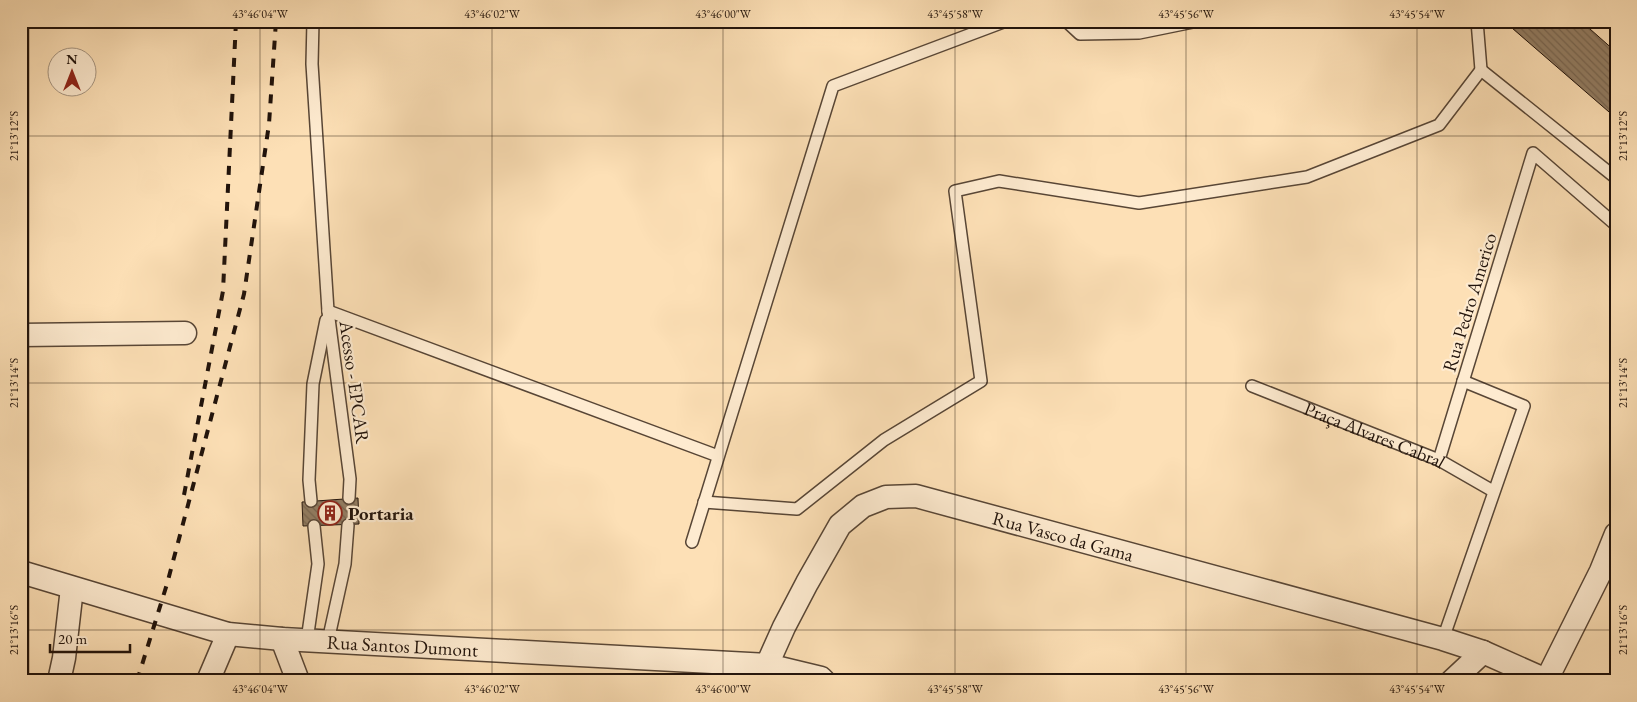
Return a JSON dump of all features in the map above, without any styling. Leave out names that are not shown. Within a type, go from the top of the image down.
[{"type":"street","points":[[21,335],[185,333]]},
{"type":"street","name":"Rua Vasco da Gama","points":[[767,665],[784,627],[840,525],[863,506],[886,497],[916,496],[1443,639]]},
{"type":"street","points":[[1443,639],[1483,652],[1546,680],[1608,574],[1616,534]]},
{"type":"street","name":"Rua Santos Dumont","points":[[21,572],[228,634],[282,639],[767,665],[821,680]]},
{"type":"street","points":[[59,681],[64,658],[72,588]]},
{"type":"street","points":[[208,681],[228,634]]},
{"type":"street","points":[[282,639],[298,681]]},
{"type":"street","points":[[1452,681],[1483,652]]},
{"type":"lane","points":[[313,21],[312,64],[328,311],[718,456]]},
{"type":"lane","points":[[692,542],[832,86],[1006,21]]},
{"type":"lane","points":[[1066,21],[1080,34],[1139,33],[1198,21]]},
{"type":"lane","points":[[704,502],[797,509],[884,440],[981,381],[955,192],[999,181],[1139,204],[1307,177],[1440,125],[1481,70],[1477,21]]},
{"type":"lane","points":[[1481,70],[1616,178]]},
{"type":"lane","name":"Rua Pedro Americo","points":[[1439,460],[1533,153],[1616,225]]},
{"type":"lane","name":"Acesso - EPCAR","points":[[328,311],[350,479],[349,498]]},
{"type":"lane","name":"Acesso - EPCAR","points":[[311,501],[308,480],[313,384],[328,311]]},
{"type":"lane","points":[[1443,639],[1524,406],[1463,381]]},
{"type":"lane","name":"Praça Alvares Cabral","points":[[1252,386],[1439,460],[1493,491]]},
{"type":"lane","points":[[318,641],[345,564],[348,525]]},
{"type":"lane","points":[[314,526],[318,564],[318,641]]},
{"type":"building","points":[[1581,21],[1616,52],[1616,118],[1505,22]]},
{"type":"building","name":"Portaria","points":[[358,498],[359,524],[303,526],[302,502]]},
{"type":"railway","points":[[184,495],[223,291],[236,21]]},
{"type":"railway","points":[[137,681],[167,584],[244,294],[269,124],[276,21]]},
{"type":"place","name":"Portaria","points":[[330,513]]}]
